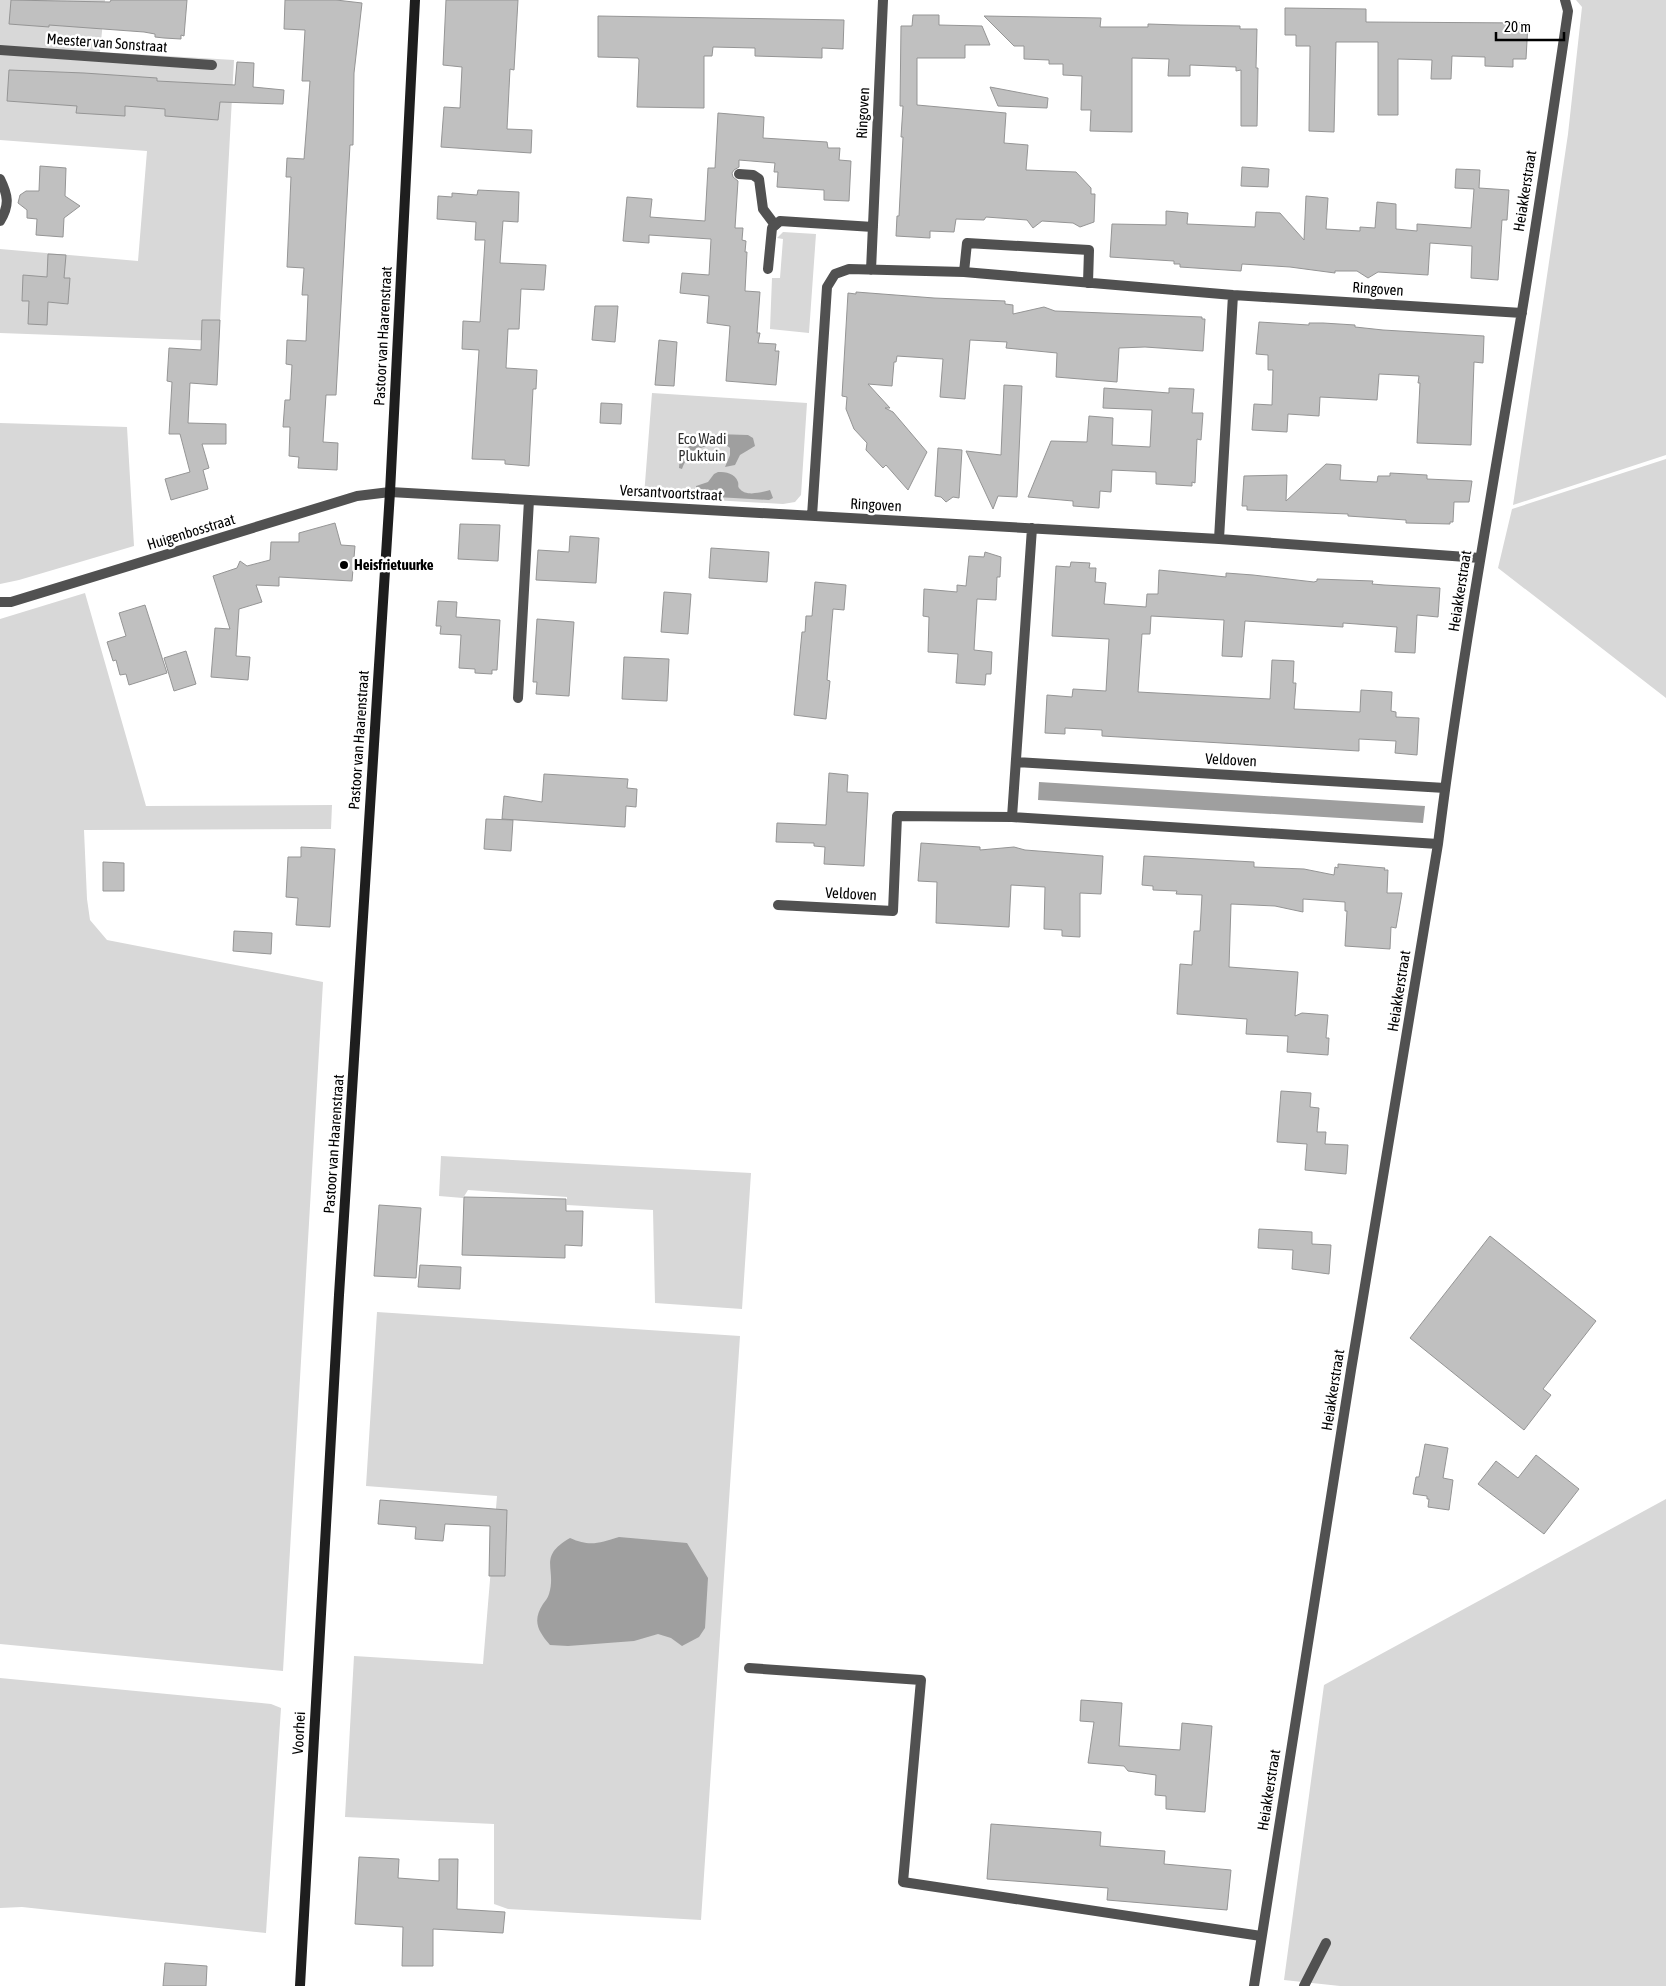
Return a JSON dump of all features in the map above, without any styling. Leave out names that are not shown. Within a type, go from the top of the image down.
[{"type":"street","name":"Pastoor van Haarenstraat","points":[[329,1482],[390,492],[415,0]]},
{"type":"street","name":"Ringoven","points":[[871,270],[883,0]]},
{"type":"street","name":"Heiakkerstraat","points":[[1254,1986],[1351,1370],[1438,844],[1480,558],[1522,313],[1568,11],[1565,0]]},
{"type":"street","name":"Meester van Sonstraat","points":[[0,50],[212,65]]},
{"type":"street","points":[[739,174],[753,175],[759,179],[763,209],[775,225]]},
{"type":"street","points":[[0,179],[7,194],[6,212],[0,221]]},
{"type":"street","points":[[768,269],[772,228],[780,221],[873,227]]},
{"type":"street","points":[[964,272],[967,243],[1089,250],[1088,283]]},
{"type":"street","name":"Ringoven","points":[[1480,558],[1219,539],[812,516],[827,287],[835,274],[849,269],[964,272],[1233,295],[1522,313]]},
{"type":"street","points":[[1219,539],[1233,295]]},
{"type":"street","name":"Versantvoortstraat","points":[[390,492],[812,516]]},
{"type":"street","name":"Huigenbosstraat","points":[[0,602],[11,602],[357,496],[390,492]]},
{"type":"street","points":[[518,698],[529,500]]},
{"type":"street","points":[[1012,817],[1032,528]]},
{"type":"street","name":"Veldoven","points":[[1016,762],[1445,788]]},
{"type":"street","name":"Veldoven","points":[[778,905],[893,911],[897,816],[1012,817],[1438,844]]},
{"type":"street","name":"Voorhei","points":[[300,1986],[329,1482]]},
{"type":"street","points":[[749,1668],[920,1680],[903,1882],[1262,1936]]},
{"type":"street","points":[[1304,1986],[1326,1943]]},
{"type":"green space","points":[[0,0],[105,0],[100,52],[234,60],[219,341],[0,333],[0,249],[138,261],[147,151],[0,140]]},
{"type":"green space","points":[[1576,0],[1666,0],[1666,455],[1513,505],[1568,134],[1582,7]]},
{"type":"green space","points":[[783,232],[816,234],[809,333],[770,329],[772,278],[780,278],[783,239],[777,238]]},
{"type":"green space","name":"Eco Wadi Pluktuin","points":[[652,393],[807,403],[801,495],[795,502],[783,504],[644,496]]},
{"type":"green space","points":[[0,423],[127,427],[134,546],[0,584]]},
{"type":"green space","points":[[1666,459],[1666,698],[1498,568],[1512,509]]},
{"type":"green space","points":[[85,593],[146,806],[332,805],[331,829],[84,830],[87,899],[90,920],[107,940],[323,982],[283,1671],[0,1644],[0,619]]},
{"type":"green space","points":[[441,1156],[751,1173],[742,1309],[655,1303],[653,1210],[567,1205],[567,1197],[468,1190],[463,1198],[439,1196]]},
{"type":"green space","points":[[377,1312],[740,1336],[701,1920],[508,1909],[494,1904],[494,1824],[345,1817],[354,1656],[483,1664],[497,1496],[366,1486]]},
{"type":"green space","points":[[1666,1499],[1666,1986],[1340,1986],[1284,1980],[1324,1685]]},
{"type":"green space","points":[[0,1678],[271,1704],[281,1708],[266,1933],[22,1907],[0,1908]]},
{"type":"shaded area","points":[[715,434],[748,435],[753,438],[755,446],[740,455],[735,465],[725,467],[730,455],[730,448],[725,444],[704,447],[693,452],[682,469],[679,468],[682,455],[690,445],[702,438]]},
{"type":"shaded area","points":[[718,472],[727,473],[735,477],[739,487],[746,493],[770,490],[773,498],[769,500],[699,496],[696,486],[708,482]]},
{"type":"shaded area","points":[[1039,782],[1425,806],[1423,823],[1038,800]]},
{"type":"shaded area","points":[[619,1537],[687,1543],[708,1578],[705,1628],[699,1637],[682,1646],[671,1638],[658,1634],[634,1641],[568,1646],[550,1645],[542,1635],[537,1621],[540,1610],[549,1594],[551,1585],[550,1563],[554,1551],[570,1538],[577,1541],[594,1543]]},
{"type":"building","points":[[11,0],[110,2],[111,0],[187,0],[184,36],[181,35],[181,39],[164,38],[155,37],[155,34],[144,32],[9,24]]},
{"type":"building","points":[[285,0],[336,0],[362,3],[354,73],[353,145],[350,145],[336,395],[326,395],[323,442],[338,443],[337,470],[298,468],[299,457],[289,456],[290,427],[283,427],[285,400],[290,400],[292,365],[286,364],[287,340],[306,341],[308,295],[302,295],[304,268],[287,267],[291,177],[286,177],[287,158],[304,159],[310,81],[302,81],[305,30],[284,29]]},
{"type":"building","points":[[446,0],[518,0],[514,70],[510,69],[507,129],[532,130],[531,153],[441,147],[444,107],[460,108],[462,67],[443,65]]},
{"type":"building","points":[[1285,8],[1366,9],[1366,22],[1528,23],[1526,59],[1513,59],[1513,67],[1485,66],[1485,57],[1452,56],[1451,79],[1431,79],[1432,60],[1398,59],[1398,115],[1378,115],[1378,42],[1336,42],[1334,132],[1309,131],[1310,46],[1296,46],[1296,35],[1285,35]]},
{"type":"building","points":[[913,15],[939,15],[939,25],[982,26],[990,45],[965,45],[965,58],[917,58],[917,105],[1006,113],[1004,143],[1028,145],[1026,170],[1076,172],[1091,188],[1091,194],[1095,194],[1094,222],[1080,227],[1073,223],[1042,221],[1033,228],[1027,220],[986,217],[984,220],[956,219],[954,232],[930,231],[930,238],[896,236],[897,216],[899,216],[903,137],[901,137],[903,106],[900,106],[901,26],[912,26]]},
{"type":"building","points":[[598,16],[844,20],[843,49],[822,48],[822,58],[755,56],[755,48],[713,47],[712,56],[704,56],[704,108],[637,107],[639,60],[638,58],[598,57]]},
{"type":"building","points":[[984,16],[1101,18],[1100,27],[1148,27],[1148,24],[1240,26],[1240,29],[1257,29],[1257,126],[1241,126],[1241,70],[1236,71],[1236,67],[1190,65],[1190,76],[1168,76],[1169,59],[1132,58],[1132,132],[1090,131],[1091,110],[1081,110],[1082,76],[1063,75],[1063,64],[1049,64],[1049,60],[1024,59],[1024,46],[1014,46]]},
{"type":"building","points":[[237,62],[254,63],[253,87],[284,90],[283,104],[220,102],[218,120],[165,116],[165,109],[125,106],[125,116],[76,113],[77,106],[7,101],[9,70],[84,73],[157,78],[157,81],[235,85]]},
{"type":"building","points":[[990,87],[1048,98],[1047,108],[998,106]]},
{"type":"building","points":[[718,113],[764,117],[763,138],[827,142],[828,148],[840,148],[839,160],[851,161],[849,201],[824,200],[824,190],[777,187],[778,172],[774,172],[775,163],[739,160],[739,167],[732,173],[733,177],[738,181],[735,228],[743,228],[742,240],[746,241],[745,291],[760,292],[757,333],[760,333],[758,343],[776,344],[775,351],[779,351],[776,385],[726,381],[730,326],[707,323],[709,296],[680,293],[682,273],[709,275],[711,239],[649,235],[649,243],[623,241],[627,197],[652,199],[650,217],[705,221],[708,168],[715,168]]},
{"type":"building","points":[[40,166],[66,168],[65,196],[80,206],[64,218],[63,237],[36,235],[37,219],[27,218],[27,210],[18,203],[20,195],[26,191],[39,191]]},
{"type":"building","points":[[1242,167],[1269,169],[1268,187],[1241,186]]},
{"type":"building","points":[[1456,169],[1480,170],[1479,188],[1509,190],[1507,220],[1502,220],[1498,280],[1471,278],[1472,246],[1430,243],[1428,275],[1378,272],[1368,278],[1357,271],[1335,271],[1335,273],[1290,267],[1242,264],[1241,271],[1180,267],[1180,264],[1174,264],[1174,261],[1110,257],[1112,224],[1166,225],[1166,211],[1188,213],[1187,224],[1255,227],[1256,212],[1280,213],[1304,240],[1306,196],[1328,198],[1326,229],[1360,231],[1360,227],[1375,228],[1377,202],[1396,204],[1396,229],[1417,231],[1417,224],[1471,228],[1474,189],[1455,188]]},
{"type":"building","points":[[478,190],[519,192],[518,222],[503,221],[500,263],[546,265],[544,290],[521,289],[519,329],[508,329],[506,368],[537,370],[536,389],[533,389],[529,466],[505,464],[505,460],[472,459],[479,350],[462,349],[463,321],[480,322],[485,240],[475,240],[476,222],[437,219],[438,196],[452,197],[452,193],[477,195]]},
{"type":"building","points":[[48,254],[66,255],[64,278],[70,278],[68,304],[48,302],[47,325],[28,324],[29,301],[22,301],[23,275],[47,277]]},
{"type":"building","points":[[856,292],[1005,301],[1005,304],[1013,305],[1013,314],[1044,307],[1055,311],[1202,317],[1202,319],[1205,319],[1203,351],[1145,347],[1119,348],[1117,382],[1056,377],[1057,353],[1006,348],[1007,342],[970,340],[965,399],[940,397],[943,359],[897,356],[896,362],[894,362],[892,386],[868,384],[890,408],[885,408],[893,412],[927,452],[908,490],[886,465],[883,468],[866,450],[867,443],[854,429],[846,409],[847,397],[842,396],[848,293],[856,294]]},
{"type":"building","points":[[595,306],[618,306],[615,342],[592,340]]},
{"type":"building","points":[[202,320],[220,320],[217,385],[190,383],[188,423],[226,424],[226,444],[202,444],[209,468],[203,470],[208,489],[171,500],[165,479],[190,472],[180,434],[169,434],[172,382],[167,381],[169,348],[201,350]]},
{"type":"building","points":[[1259,322],[1309,325],[1309,323],[1323,323],[1355,325],[1355,327],[1383,330],[1484,336],[1483,363],[1474,362],[1471,445],[1417,443],[1419,376],[1379,374],[1377,400],[1320,397],[1319,416],[1288,414],[1287,432],[1252,430],[1254,404],[1272,405],[1273,370],[1268,370],[1268,355],[1256,354]]},
{"type":"building","points":[[659,340],[677,342],[674,386],[655,385]]},
{"type":"building","points":[[1004,385],[1022,386],[1017,497],[998,496],[993,509],[966,451],[1001,455]]},
{"type":"building","points":[[1104,388],[1169,393],[1169,388],[1194,389],[1192,413],[1203,413],[1201,440],[1197,439],[1195,483],[1192,482],[1192,486],[1156,484],[1156,472],[1112,470],[1111,492],[1100,491],[1099,508],[1073,506],[1073,501],[1028,497],[1051,441],[1087,442],[1089,416],[1113,418],[1112,445],[1150,447],[1152,410],[1103,408]]},
{"type":"building","points":[[601,403],[622,404],[621,424],[600,423]]},
{"type":"building","points":[[938,448],[962,450],[959,498],[953,497],[946,502],[941,497],[935,496]]},
{"type":"building","points":[[1326,464],[1341,465],[1340,480],[1377,482],[1378,476],[1390,476],[1390,473],[1427,475],[1427,479],[1472,481],[1469,502],[1454,502],[1453,522],[1450,522],[1450,524],[1406,523],[1406,520],[1348,516],[1348,514],[1247,510],[1247,506],[1242,506],[1244,476],[1287,475],[1286,501]]},
{"type":"building","points":[[335,523],[341,545],[355,546],[352,581],[279,577],[279,586],[256,585],[262,602],[239,609],[236,656],[250,657],[248,680],[211,677],[215,628],[230,629],[213,576],[237,568],[240,561],[247,566],[270,560],[271,542],[299,542],[299,533]]},
{"type":"building","points":[[460,524],[500,525],[498,561],[458,559]]},
{"type":"building","points":[[570,536],[599,538],[596,583],[536,580],[538,550],[569,552]]},
{"type":"building","points":[[711,548],[769,552],[767,582],[709,578]]},
{"type":"building","points":[[985,552],[1001,557],[1000,577],[997,577],[996,600],[977,599],[974,650],[992,652],[991,674],[986,674],[985,685],[956,683],[958,654],[928,652],[929,617],[923,616],[924,589],[957,592],[957,585],[966,586],[969,556],[984,557]]},
{"type":"building","points":[[1071,562],[1090,563],[1089,568],[1096,568],[1095,582],[1106,583],[1104,604],[1146,607],[1147,594],[1158,594],[1159,570],[1226,577],[1226,573],[1253,575],[1314,582],[1317,579],[1373,581],[1372,584],[1440,588],[1438,617],[1417,615],[1415,653],[1395,652],[1397,627],[1343,623],[1343,627],[1245,621],[1242,657],[1222,656],[1224,620],[1151,616],[1150,634],[1142,634],[1138,692],[1270,699],[1272,660],[1294,661],[1293,683],[1296,683],[1294,709],[1360,712],[1361,690],[1392,692],[1391,711],[1396,712],[1396,717],[1419,718],[1417,755],[1395,753],[1396,741],[1359,739],[1359,751],[1102,736],[1102,730],[1065,728],[1065,734],[1045,733],[1047,695],[1072,697],[1073,689],[1106,691],[1109,639],[1052,636],[1056,566],[1070,567]]},
{"type":"building","points":[[815,582],[846,585],[844,610],[833,609],[827,680],[830,681],[826,719],[794,715],[802,632],[805,632],[806,616],[812,616]]},
{"type":"building","points":[[664,592],[691,594],[688,634],[661,632]]},
{"type":"building","points":[[438,601],[457,602],[456,617],[500,620],[497,670],[492,670],[492,674],[475,673],[475,669],[459,668],[461,635],[440,634],[441,626],[436,626]]},
{"type":"building","points":[[145,605],[167,673],[129,685],[126,674],[120,675],[116,660],[113,661],[107,642],[126,636],[119,613]]},
{"type":"building","points":[[537,619],[574,622],[569,696],[536,694],[537,682],[533,682]]},
{"type":"building","points":[[186,651],[196,684],[174,691],[164,658]]},
{"type":"building","points":[[624,657],[669,659],[667,701],[622,699]]},
{"type":"building","points":[[829,773],[848,775],[847,792],[868,793],[864,866],[824,864],[825,847],[814,846],[814,843],[776,842],[777,823],[826,825]]},
{"type":"building","points":[[544,774],[628,779],[627,788],[637,789],[636,807],[626,806],[625,827],[502,819],[504,796],[542,802]]},
{"type":"building","points":[[486,819],[513,820],[511,851],[484,849]]},
{"type":"building","points":[[921,843],[980,847],[980,850],[1014,847],[1025,850],[1103,856],[1101,894],[1080,893],[1080,937],[1062,936],[1062,930],[1044,929],[1045,887],[1011,885],[1009,927],[936,923],[937,882],[918,881]]},
{"type":"building","points":[[301,847],[335,849],[330,927],[296,925],[298,898],[286,897],[288,857],[301,857]]},
{"type":"building","points":[[1144,856],[1254,862],[1254,867],[1304,869],[1334,875],[1335,867],[1338,868],[1338,864],[1385,868],[1384,870],[1388,870],[1387,893],[1402,893],[1396,928],[1391,927],[1390,949],[1345,946],[1347,911],[1345,911],[1345,902],[1303,899],[1303,912],[1275,906],[1231,904],[1229,967],[1298,972],[1295,1016],[1302,1013],[1328,1015],[1326,1038],[1329,1038],[1328,1055],[1287,1052],[1288,1036],[1246,1034],[1247,1019],[1177,1014],[1180,964],[1192,965],[1194,931],[1200,931],[1202,895],[1176,894],[1177,891],[1153,890],[1153,886],[1142,885]]},
{"type":"building","points":[[103,862],[124,863],[124,891],[103,891]]},
{"type":"building","points":[[234,931],[272,933],[271,954],[233,951]]},
{"type":"building","points":[[1281,1091],[1311,1093],[1310,1107],[1319,1108],[1317,1132],[1326,1132],[1325,1144],[1348,1145],[1346,1174],[1305,1170],[1307,1144],[1277,1142]]},
{"type":"building","points":[[464,1197],[566,1199],[566,1211],[583,1211],[582,1246],[565,1245],[565,1258],[462,1255]]},
{"type":"building","points":[[379,1205],[421,1208],[416,1278],[374,1276]]},
{"type":"building","points":[[1259,1229],[1312,1232],[1312,1244],[1331,1245],[1329,1274],[1292,1269],[1293,1250],[1258,1248]]},
{"type":"building","points":[[1490,1236],[1596,1321],[1543,1389],[1551,1395],[1524,1430],[1410,1338]]},
{"type":"building","points":[[420,1265],[461,1267],[460,1289],[418,1287]]},
{"type":"building","points":[[1425,1444],[1448,1448],[1443,1478],[1453,1480],[1449,1510],[1428,1507],[1429,1499],[1427,1499],[1427,1496],[1413,1494],[1416,1477],[1419,1477]]},
{"type":"building","points":[[1536,1455],[1579,1489],[1544,1534],[1478,1484],[1496,1461],[1518,1478]]},
{"type":"building","points":[[380,1500],[507,1510],[505,1576],[489,1576],[490,1526],[445,1524],[443,1541],[415,1539],[416,1527],[378,1524]]},
{"type":"building","points":[[1081,1700],[1122,1703],[1119,1746],[1180,1750],[1182,1723],[1212,1726],[1205,1812],[1166,1809],[1166,1796],[1155,1795],[1156,1775],[1128,1771],[1124,1766],[1088,1763],[1094,1722],[1080,1721]]},
{"type":"building","points":[[991,1824],[1101,1832],[1100,1846],[1165,1851],[1164,1864],[1231,1870],[1227,1910],[1107,1900],[1108,1888],[987,1879]]},
{"type":"building","points":[[359,1857],[399,1859],[398,1878],[439,1881],[439,1859],[458,1859],[457,1909],[505,1912],[503,1933],[433,1929],[433,1966],[402,1966],[403,1927],[355,1924]]},
{"type":"building","points":[[165,1963],[207,1966],[206,1986],[163,1986]]},
{"type":"place","name":"Heisfrietuurke","points":[[344,565]]}]
